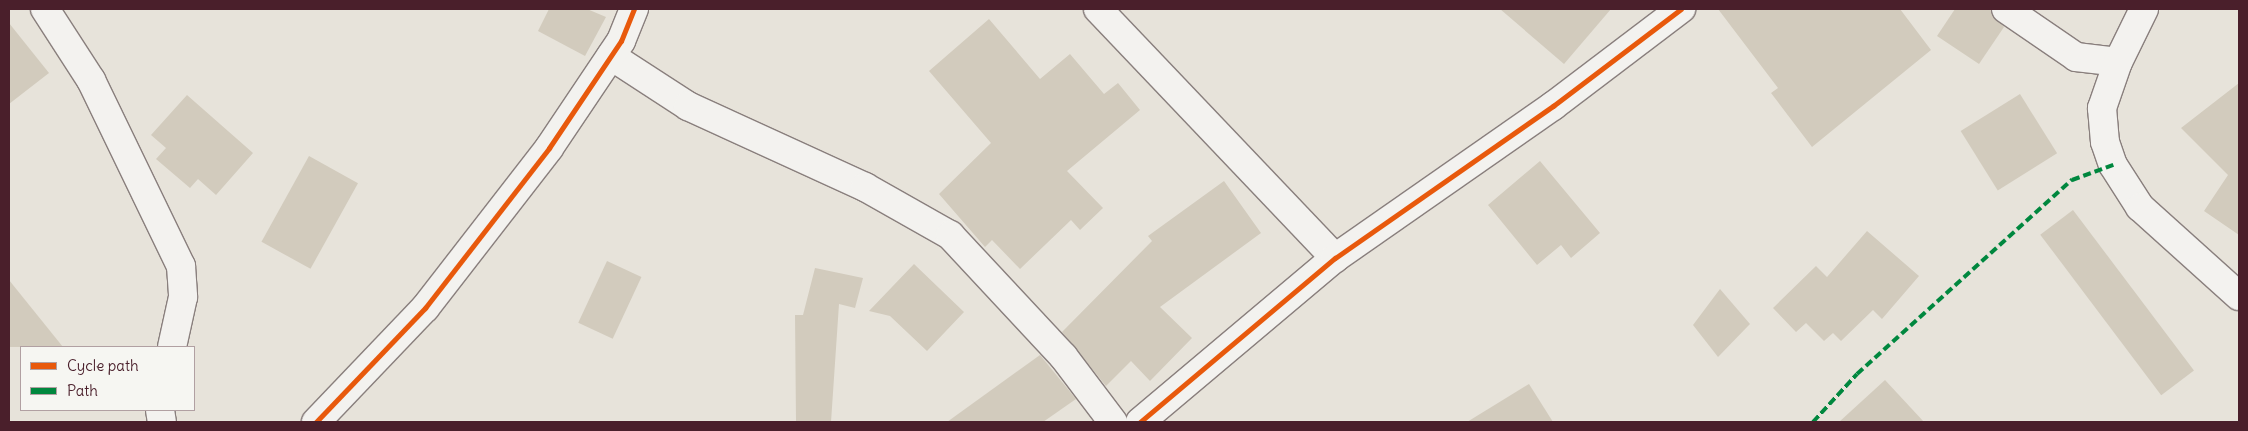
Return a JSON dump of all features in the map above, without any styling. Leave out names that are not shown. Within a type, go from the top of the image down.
[{"type":"street","points":[[45,9],[91,80],[181,266],[183,297],[172,346]]},
{"type":"street","points":[[316,422],[425,308],[549,148],[611,56],[634,9]]},
{"type":"street","points":[[1098,9],[1335,258]]},
{"type":"street","points":[[1140,422],[1335,258],[1553,106],[1681,9]]},
{"type":"street","points":[[2006,9],[2076,57],[2118,62]]},
{"type":"street","points":[[2144,9],[2118,62],[2102,108],[2105,142],[2113,165],[2140,207],[2239,296]]},
{"type":"street","points":[[611,56],[688,106],[865,187],[950,234],[1056,348],[1113,422]]},
{"type":"building","points":[[549,9],[587,9],[606,17],[585,56],[538,31]]},
{"type":"building","points":[[1500,9],[1611,9],[1564,64]]},
{"type":"building","points":[[1718,9],[1900,9],[1931,50],[1812,147],[1771,93],[1778,88]]},
{"type":"building","points":[[1955,9],[1991,9],[2004,27],[1979,64],[1937,36]]},
{"type":"building","points":[[989,19],[1040,79],[1070,54],[1104,94],[1118,83],[1140,110],[1067,171],[1103,208],[1080,230],[1071,220],[1020,269],[992,240],[985,247],[939,194],[991,143],[929,71]]},
{"type":"building","points":[[9,23],[49,73],[9,104]]},
{"type":"building","points":[[2239,83],[2239,235],[2204,211],[2228,175],[2181,128]]},
{"type":"building","points":[[2020,94],[2057,153],[1998,190],[1961,131]]},
{"type":"building","points":[[187,95],[253,153],[216,195],[198,179],[190,188],[156,159],[166,148],[151,135]]},
{"type":"building","points":[[309,156],[358,183],[310,269],[261,242]]},
{"type":"building","points":[[1540,161],[1600,233],[1571,258],[1561,245],[1537,265],[1488,205]]},
{"type":"building","points":[[1224,181],[1261,233],[1160,307],[1192,338],[1150,381],[1131,361],[1106,386],[1062,332],[1152,241],[1148,236]]},
{"type":"building","points":[[2073,210],[2194,371],[2161,395],[2040,235]]},
{"type":"building","points":[[1867,231],[1919,276],[1882,319],[1873,310],[1841,341],[1833,333],[1824,341],[1806,323],[1796,332],[1773,308],[1816,266],[1827,277]]},
{"type":"building","points":[[607,261],[641,277],[613,339],[578,323]]},
{"type":"building","points":[[914,264],[964,312],[927,351],[890,316],[869,311]]},
{"type":"building","points":[[815,268],[863,278],[855,308],[839,304],[831,422],[796,422],[795,315],[803,315]]},
{"type":"building","points":[[9,280],[62,346],[9,347]]},
{"type":"building","points":[[1720,289],[1750,324],[1718,357],[1693,325]]},
{"type":"building","points":[[1040,355],[1076,399],[1043,422],[947,422]]},
{"type":"building","points":[[1885,380],[1924,422],[1839,422]]},
{"type":"building","points":[[1529,384],[1553,422],[1467,422]]},
{"type":"marked path","points":[[1813,422],[1857,374],[2072,180],[2113,165]]},
{"type":"cycle path","points":[[316,422],[425,308],[549,148],[621,41],[634,9]]},
{"type":"cycle path","points":[[1140,422],[1335,258],[1553,106],[1681,9]]}]
